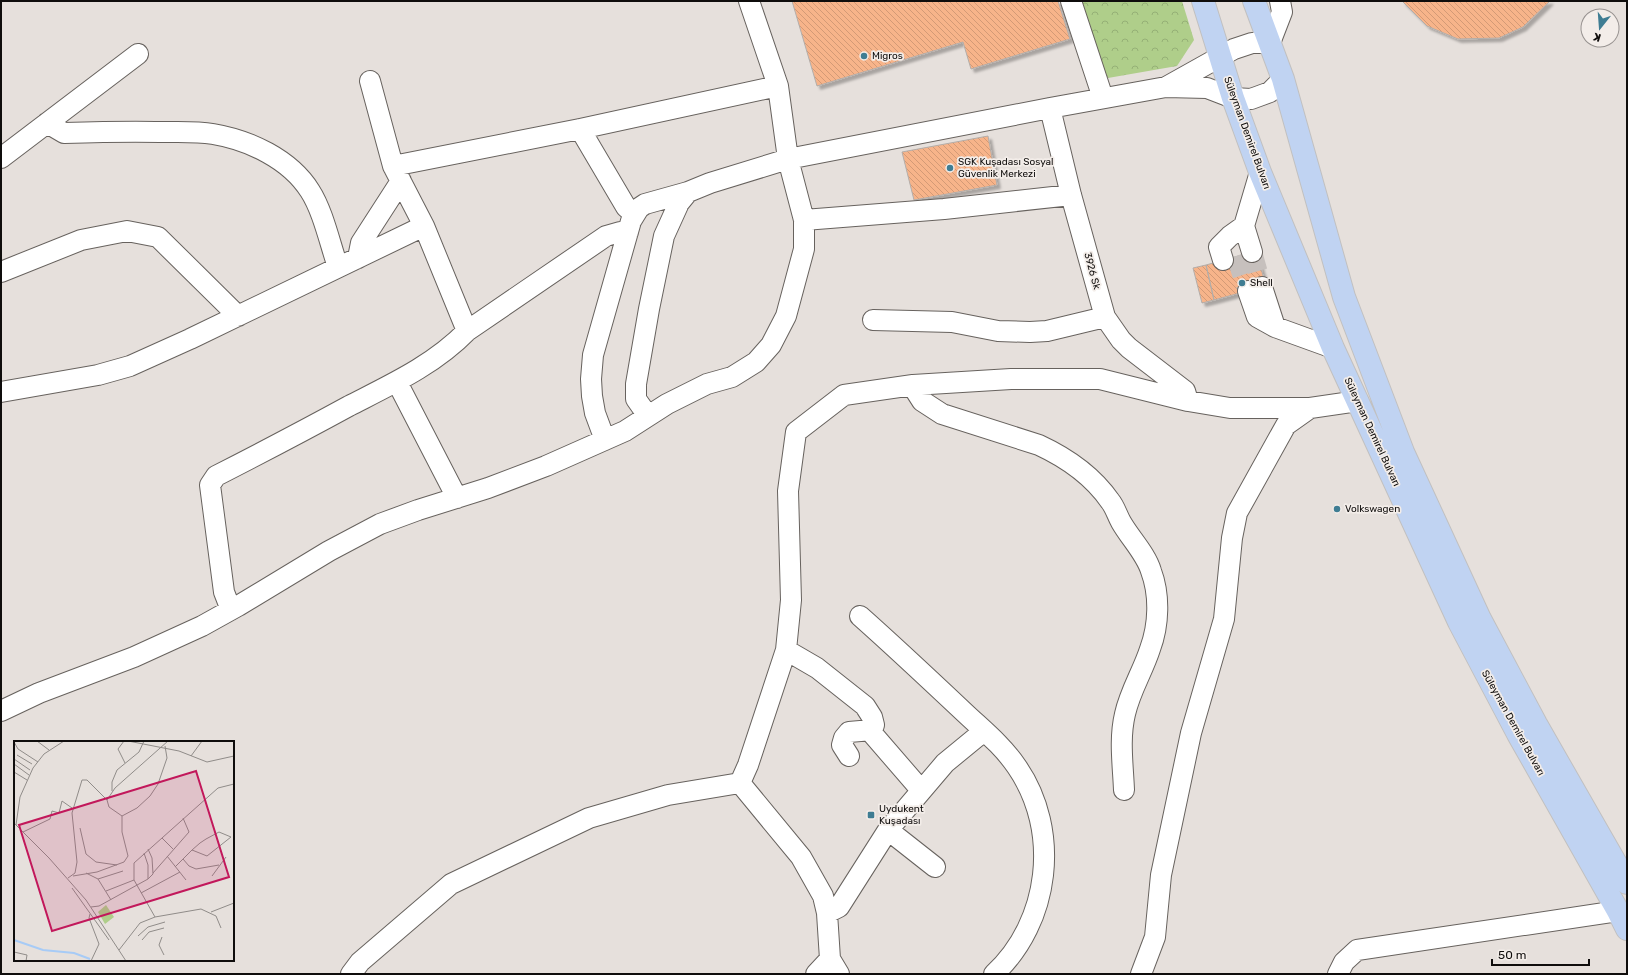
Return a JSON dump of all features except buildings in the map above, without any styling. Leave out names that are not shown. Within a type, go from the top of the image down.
[{"type":"highway","name":"Süleyman Demirel Bulvarı","points":[[1203,1],[1233,98],[1260,172],[1333,348],[1459,622],[1518,734],[1623,920]]},
{"type":"highway","name":"Süleyman Demirel Bulvarı","points":[[1254,1],[1283,79],[1344,297],[1403,452],[1480,619],[1536,724],[1627,883]]},
{"type":"street","points":[[1,711],[39,693],[166,643],[231,610],[329,551],[380,524],[546,466],[625,431],[667,404],[707,384],[732,377],[756,362],[771,345],[786,316],[804,249],[804,220],[788,159],[778,86],[749,1]]},
{"type":"street","points":[[1071,1],[1103,98]]},
{"type":"street","points":[[1166,87],[1220,58],[1234,48],[1252,43],[1270,43],[1282,12],[1280,1]]},
{"type":"street","points":[[1,158],[138,54]]},
{"type":"street","points":[[231,610],[224,592],[210,485],[216,476],[397,382],[436,357],[455,343],[467,331],[606,236],[620,232],[631,223],[644,204],[688,192],[710,183],[788,159],[1166,87],[1207,88],[1233,98],[1251,99],[1270,92],[1283,79]]},
{"type":"street","points":[[370,81],[397,174],[424,226],[467,331]]},
{"type":"street","points":[[358,258],[361,243],[397,174],[580,130],[778,86]]},
{"type":"street","name":"3926 Sk","points":[[1050,108],[1071,195],[1104,317],[1121,340],[1185,391],[1188,401]]},
{"type":"street","points":[[47,123],[64,133],[197,132],[230,138],[258,149],[291,169],[304,182],[316,203],[338,267]]},
{"type":"street","points":[[580,130],[626,207],[631,223],[593,355],[591,367],[594,407],[605,440]]},
{"type":"street","points":[[1237,231],[1219,247],[1237,256],[1237,231],[1260,172]]},
{"type":"street","points":[[648,416],[636,400],[636,384],[649,309],[664,236],[679,204],[688,192]]},
{"type":"street","points":[[804,220],[944,209],[1071,195]]},
{"type":"street","points":[[1,392],[98,375],[130,366],[238,316],[424,226]]},
{"type":"street","points":[[1,272],[81,240],[127,231],[158,237],[238,316]]},
{"type":"street","points":[[1275,327],[1249,291],[1257,317],[1275,327],[1333,348]]},
{"type":"street","points":[[873,320],[952,322],[998,331],[1030,332],[1047,331],[1104,317]]},
{"type":"street","points":[[740,783],[748,765],[786,650],[791,600],[788,491],[796,432],[844,395],[913,385],[1011,379],[1100,379],[1188,401],[1230,408],[1310,408],[1358,401]]},
{"type":"street","points":[[397,382],[457,498]]},
{"type":"street","points":[[913,385],[922,401],[942,414],[1039,445],[1054,451],[1080,468],[1092,479],[1111,502],[1131,538],[1146,559],[1154,582],[1156,594],[1156,620],[1150,649],[1129,697],[1125,715],[1121,742],[1124,790]]},
{"type":"street","points":[[1140,974],[1154,937],[1161,875],[1192,733],[1224,619],[1232,538],[1237,513],[1286,425],[1310,408]]},
{"type":"street","points":[[860,616],[909,660],[1008,755],[1023,776],[1038,812],[1044,847],[1044,876],[1038,904],[1033,919],[1019,946],[994,974]]},
{"type":"street","points":[[786,650],[817,668],[865,706],[874,723],[873,728],[870,731]]},
{"type":"street","points":[[849,756],[842,745],[846,734],[849,732],[870,731]]},
{"type":"street","points":[[870,731],[921,790]]},
{"type":"street","points":[[827,913],[839,907],[888,830],[944,763],[984,731]]},
{"type":"street","points":[[740,783],[801,857],[823,896],[827,913],[834,967],[816,974]]},
{"type":"street","points":[[351,974],[360,962],[451,884],[590,818],[668,795],[740,783]]},
{"type":"street","points":[[888,830],[935,867]]},
{"type":"street","points":[[1338,974],[1344,962],[1358,950],[1623,920]]},
{"type":"green space","points":[[1080,1],[1182,1],[1194,40],[1177,66],[1108,78],[1098,57]]},
{"type":"tunnel","points":[[1252,252],[1262,287]]},
{"type":"tunnel","points":[[1236,256],[1248,291]]},
{"type":"place","name":"Migros","points":[[864,56]]},
{"type":"place","name":"SGK Kuşadası Sosyal Güvenlik Merkezi","points":[[950,168]]},
{"type":"place","name":"Shell","points":[[1242,283]]},
{"type":"place","name":"Volkswagen","points":[[1337,509]]},
{"type":"place","name":"Uydukent Kuşadası","points":[[871,815]]}]
